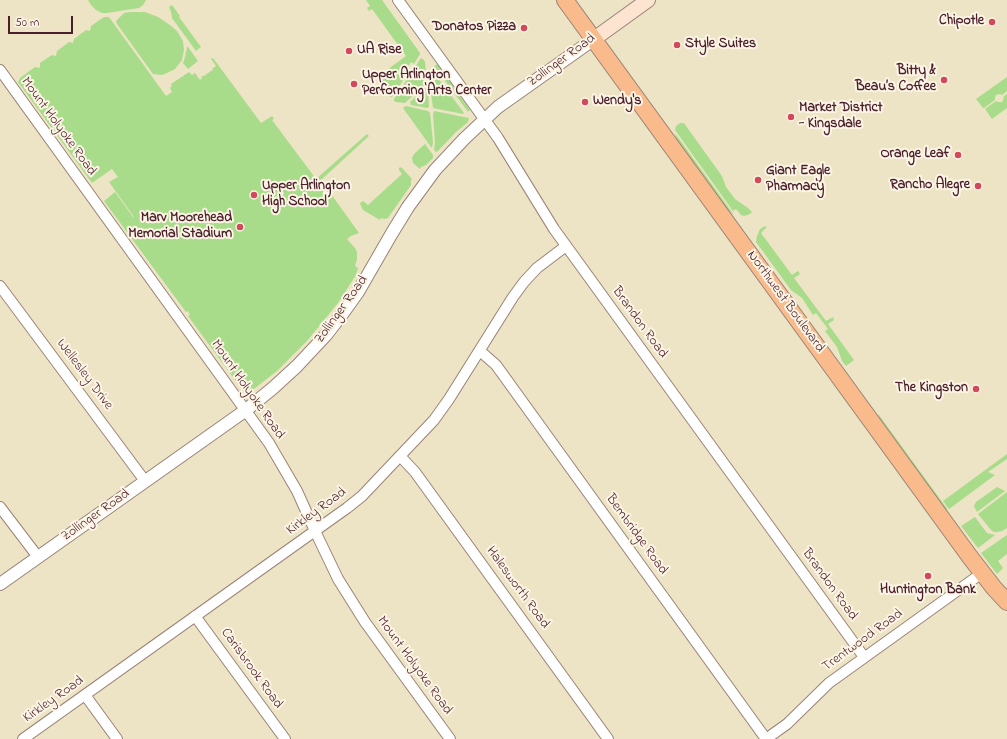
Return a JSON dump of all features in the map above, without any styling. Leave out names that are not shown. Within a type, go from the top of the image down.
[{"type":"main road","name":"Northwest Boulevard","points":[[565,0],[982,573],[1007,602]]},
{"type":"main road","name":"Zollinger Road","points":[[594,39],[648,0]]},
{"type":"street","name":"Brandon Road","points":[[398,0],[498,138],[566,246],[864,657]]},
{"type":"street","name":"Zollinger Road","points":[[0,584],[246,410],[297,366],[326,334],[358,292],[408,207],[436,170],[464,139],[498,107],[594,39]]},
{"type":"street","name":"Mount Holyoke Road","points":[[0,70],[269,443],[298,491],[338,579],[365,622],[450,739]]},
{"type":"street","name":"Kirkley Road","points":[[23,739],[362,496],[434,420],[524,282],[537,268],[566,246]]},
{"type":"street","name":"Wellesley Drive","points":[[0,286],[145,481]]},
{"type":"street","name":"Bembridge Road","points":[[480,351],[496,365],[766,739]]},
{"type":"street","name":"Halesworth Road","points":[[400,456],[415,472],[608,739]]},
{"type":"street","points":[[0,507],[38,557]]},
{"type":"street","name":"Trentwood Road","points":[[766,739],[787,724],[829,683],[982,573]]},
{"type":"street","name":"Carisbrook Road","points":[[195,616],[285,739]]},
{"type":"street","points":[[85,695],[117,739]]},
{"type":"green space","points":[[88,0],[146,0],[139,8],[102,13],[96,10]]},
{"type":"green space","points":[[366,0],[382,0],[420,53],[414,64],[411,62],[405,71],[408,73],[392,97],[390,97],[386,92],[387,91],[385,89],[387,87],[379,77],[376,78],[406,56],[372,9],[369,11],[367,8],[370,6]]},
{"type":"green space","points":[[172,5],[201,47],[196,51],[172,18],[169,7]]},
{"type":"green space","points":[[145,12],[158,17],[177,31],[183,41],[184,50],[182,60],[175,69],[161,75],[153,74],[117,24],[116,21],[124,13]]},
{"type":"green space","name":"Marv Moorehead Memorial Stadium","points":[[104,17],[109,17],[166,96],[172,92],[170,88],[172,86],[171,84],[189,72],[192,75],[195,73],[200,80],[202,78],[201,77],[206,75],[206,73],[207,74],[211,70],[212,71],[212,69],[216,66],[211,59],[213,58],[261,123],[272,116],[274,119],[272,120],[316,179],[367,134],[369,136],[321,180],[359,233],[347,239],[357,252],[355,266],[358,268],[356,275],[338,303],[307,341],[277,371],[246,395],[188,316],[190,315],[188,311],[186,312],[104,201],[115,192],[134,217],[109,182],[118,177],[112,169],[92,183],[18,82],[20,78],[35,67],[40,68],[40,63],[52,55],[56,56],[57,51],[69,42],[73,43],[74,39],[86,30],[90,31],[91,26]]},
{"type":"green space","points":[[187,47],[198,61],[188,69],[183,63]]},
{"type":"green space","points":[[421,58],[425,62],[427,83],[405,103],[394,101],[394,99]]},
{"type":"green space","points":[[439,63],[447,78],[470,110],[468,112],[434,66]]},
{"type":"green space","points":[[1007,77],[1007,91],[1002,95],[996,95],[995,100],[983,108],[976,99]]},
{"type":"green space","points":[[437,78],[464,113],[463,114],[433,108],[430,85]]},
{"type":"green space","points":[[425,88],[428,89],[429,107],[427,108],[411,105],[410,102]]},
{"type":"green space","points":[[1007,94],[1007,108],[992,119],[985,109],[996,101],[1002,102],[1004,96]]},
{"type":"green space","points":[[406,106],[428,111],[430,113],[433,142],[432,148],[403,108]]},
{"type":"green space","points":[[434,111],[469,118],[468,122],[436,152],[434,150]]},
{"type":"green space","points":[[680,123],[684,123],[722,176],[726,187],[735,199],[752,212],[750,214],[744,216],[741,215],[736,209],[733,211],[675,130],[676,126]]},
{"type":"green space","points":[[675,134],[734,215],[728,210],[676,138]]},
{"type":"green space","points":[[425,144],[433,155],[433,158],[420,169],[413,163],[412,158],[414,154]]},
{"type":"green space","points":[[400,167],[412,179],[411,185],[388,218],[381,218],[380,220],[363,210],[360,203],[363,201],[368,205],[402,174],[399,170]]},
{"type":"green space","points":[[765,226],[767,227],[761,233],[792,275],[798,271],[800,274],[794,278],[826,321],[833,317],[834,320],[828,324],[854,360],[846,366],[842,361],[837,347],[825,331],[828,329],[816,313],[813,315],[802,298],[791,290],[756,242],[760,229]]},
{"type":"green space","points":[[879,415],[948,510],[944,509],[877,416]]},
{"type":"green space","points":[[1007,454],[1007,459],[988,472],[995,475],[949,509],[943,501]]},
{"type":"green space","points":[[997,487],[1005,491],[977,512],[974,506],[976,502]]},
{"type":"green space","points":[[1007,492],[1007,528],[1002,531],[994,532],[978,514]]},
{"type":"green space","points":[[975,517],[987,533],[995,535],[978,548],[961,526]]},
{"type":"green space","points":[[1007,535],[1007,554],[998,561],[1003,568],[997,574],[981,553]]},
{"type":"place","name":"Chipotle","points":[[992,22]]},
{"type":"place","name":"Donatos Pizza","points":[[524,28]]},
{"type":"place","name":"Style Suites","points":[[677,45]]},
{"type":"place","name":"UA Rise","points":[[349,51]]},
{"type":"place","name":"Bitty & Beau’s Coffee","points":[[944,80]]},
{"type":"place","name":"Upper Arlington Performing Arts Center","points":[[354,84]]},
{"type":"place","name":"Wendy's","points":[[585,102]]},
{"type":"place","name":"Market District - Kingsdale","points":[[791,117]]},
{"type":"place","name":"Orange Leaf","points":[[958,155]]},
{"type":"place","name":"Giant Eagle Pharmacy","points":[[758,180]]},
{"type":"place","name":"Rancho Alegre","points":[[978,186]]},
{"type":"place","name":"Upper Arlington High School","points":[[254,195]]},
{"type":"place","name":"Marv Moorehead Memorial Stadium","points":[[240,227]]},
{"type":"place","name":"The Kingston","points":[[976,389]]},
{"type":"place","name":"Huntington Bank","points":[[928,576]]}]
